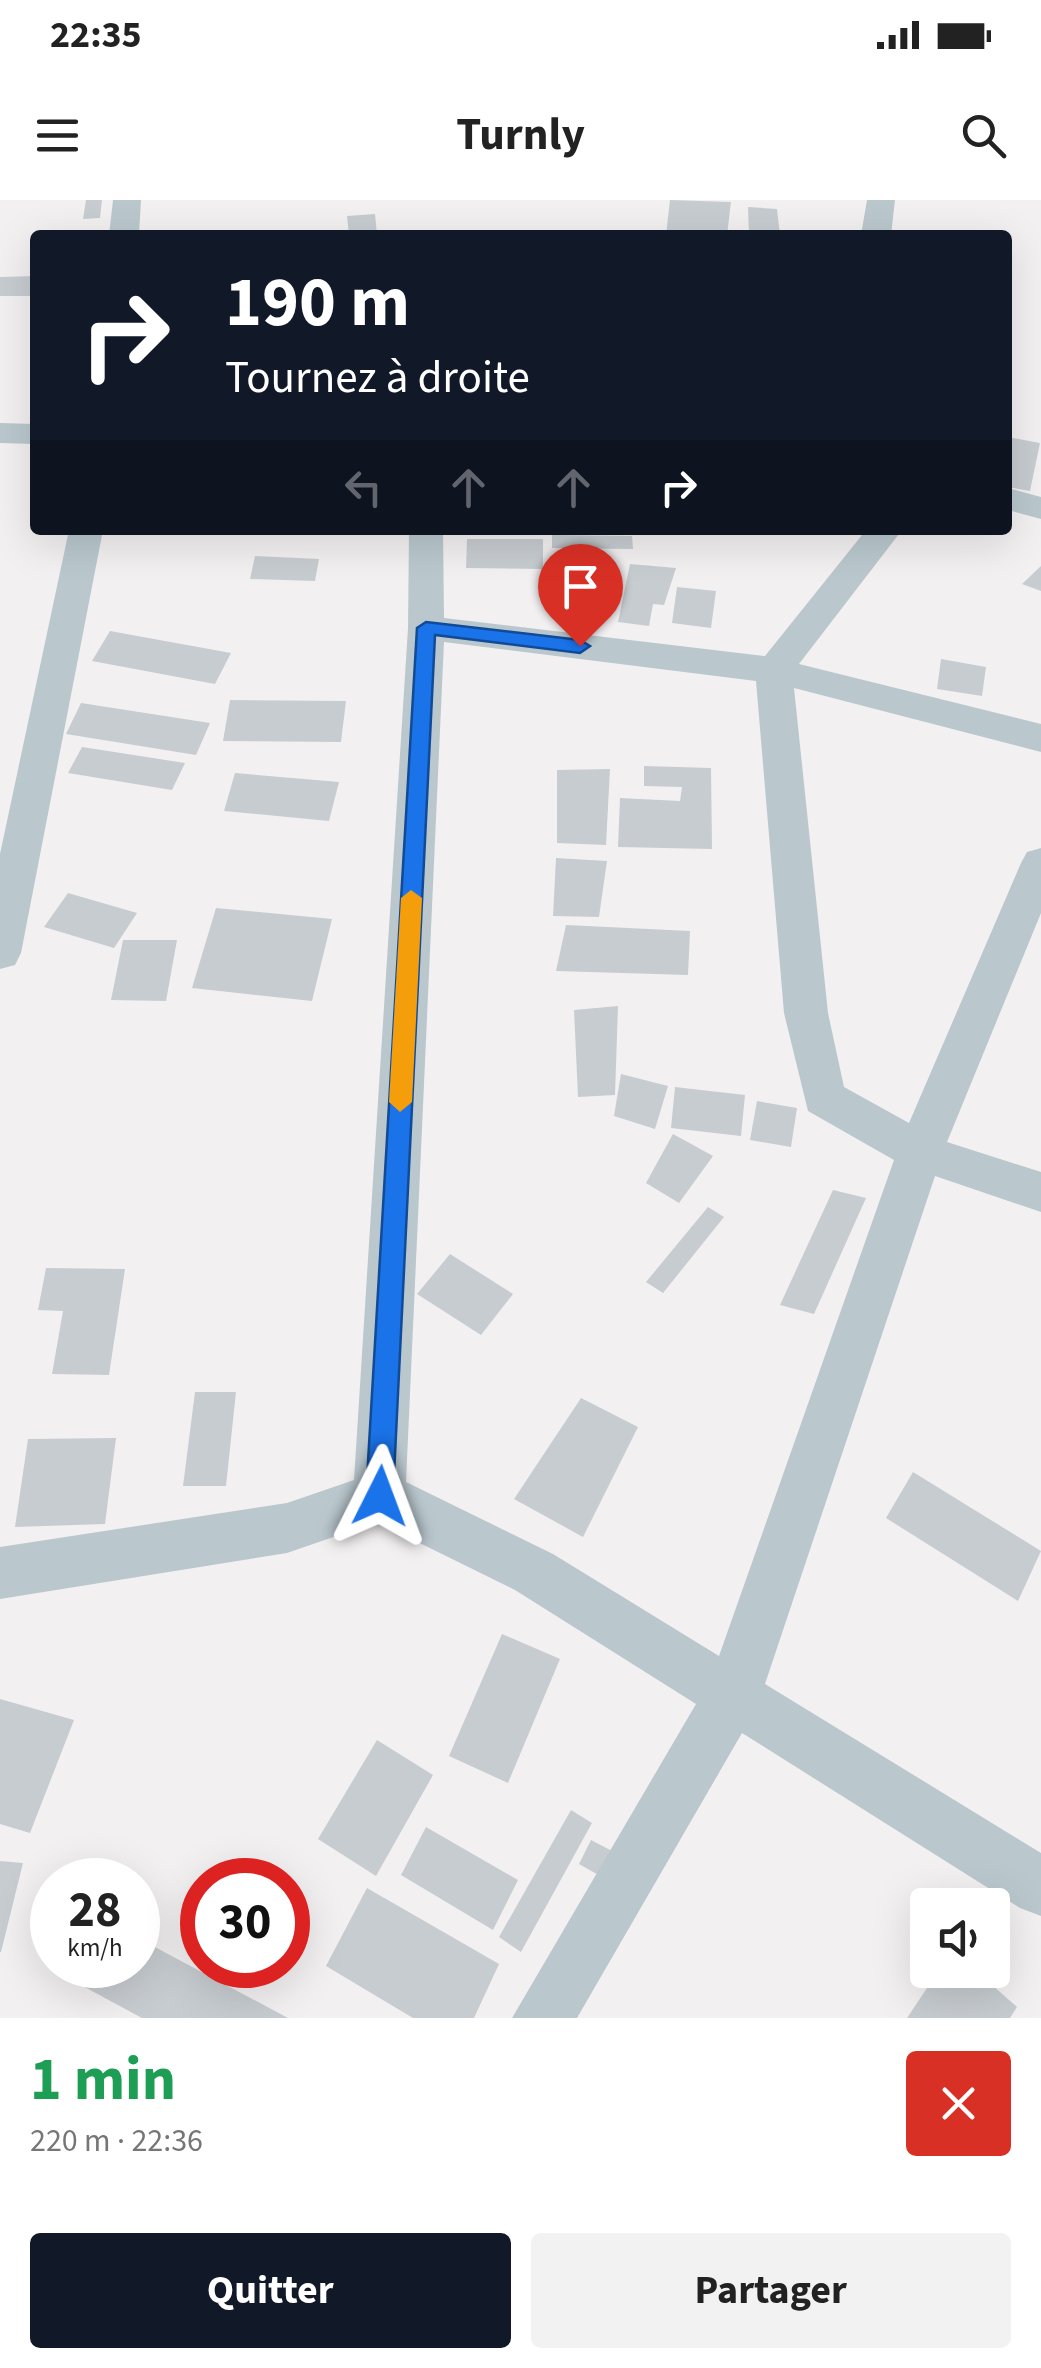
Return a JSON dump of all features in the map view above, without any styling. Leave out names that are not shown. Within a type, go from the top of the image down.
[{"type":"street","points":[[124,230],[127,200]]},
{"type":"street","points":[[877,230],[882,200]]},
{"type":"street","points":[[0,434],[30,434]]},
{"type":"street","points":[[1012,499],[1041,508]]},
{"type":"street","points":[[0,954],[85,535]]},
{"type":"street","points":[[380,1496],[426,628],[426,535]]},
{"type":"street","points":[[881,535],[774,670],[806,1013],[824,1098],[920,1152],[1041,1192]]},
{"type":"street","points":[[426,628],[774,670],[1041,738]]},
{"type":"street","points":[[543,2018],[734,1693],[920,1152],[1041,863]]},
{"type":"street","points":[[0,1572],[287,1528],[380,1496],[534,1572],[1041,1886]]},
{"type":"building","points":[[86,200],[102,200],[100,218],[83,219]]},
{"type":"building","points":[[670,200],[731,202],[728,230],[667,230]]},
{"type":"building","points":[[748,207],[777,209],[779,230],[749,230]]},
{"type":"building","points":[[375,214],[377,230],[348,230],[347,216]]},
{"type":"building","points":[[30,276],[30,296],[0,296],[0,277]]},
{"type":"building","points":[[1012,438],[1040,443],[1030,491],[1012,488]]},
{"type":"building","points":[[552,535],[632,536],[633,549],[552,548]]},
{"type":"building","points":[[467,539],[543,539],[543,569],[466,568]]},
{"type":"building","points":[[255,556],[319,559],[315,581],[250,579]]},
{"type":"building","points":[[630,564],[676,568],[664,605],[653,604],[649,626],[618,622]]},
{"type":"building","points":[[1041,566],[1041,591],[1022,584]]},
{"type":"building","points":[[677,587],[716,591],[711,628],[672,623]]},
{"type":"building","points":[[110,631],[231,653],[215,684],[92,661]]},
{"type":"building","points":[[941,659],[986,667],[982,696],[937,689]]},
{"type":"building","points":[[230,700],[346,701],[341,742],[223,741]]},
{"type":"building","points":[[81,703],[210,723],[196,755],[66,734]]},
{"type":"building","points":[[82,747],[185,763],[172,790],[68,773]]},
{"type":"building","points":[[644,766],[711,768],[712,849],[618,847],[620,798],[680,801],[682,787],[644,786]]},
{"type":"building","points":[[610,769],[606,845],[557,843],[557,770]]},
{"type":"building","points":[[235,773],[339,782],[329,821],[224,811]]},
{"type":"building","points":[[556,858],[607,861],[599,917],[553,916]]},
{"type":"building","points":[[68,893],[137,913],[114,948],[44,927]]},
{"type":"building","points":[[216,908],[332,919],[312,1001],[192,988]]},
{"type":"building","points":[[566,925],[690,931],[688,975],[556,971]]},
{"type":"building","points":[[123,940],[177,940],[166,1001],[111,1000]]},
{"type":"building","points":[[618,1006],[615,1095],[578,1097],[574,1010]]},
{"type":"building","points":[[621,1074],[668,1086],[655,1129],[614,1116]]},
{"type":"building","points":[[675,1087],[745,1095],[741,1136],[671,1128]]},
{"type":"building","points":[[757,1101],[797,1108],[791,1147],[750,1140]]},
{"type":"building","points":[[673,1134],[713,1156],[679,1203],[646,1183]]},
{"type":"building","points":[[833,1190],[866,1198],[814,1314],[780,1305]]},
{"type":"building","points":[[708,1207],[724,1217],[663,1293],[646,1282]]},
{"type":"building","points":[[450,1254],[513,1294],[481,1335],[417,1294]]},
{"type":"building","points":[[46,1268],[125,1269],[109,1375],[52,1374],[63,1311],[38,1310]]},
{"type":"building","points":[[195,1392],[236,1392],[226,1486],[183,1486]]},
{"type":"building","points":[[581,1398],[638,1427],[583,1537],[514,1499]]},
{"type":"building","points":[[116,1438],[105,1524],[15,1527],[28,1439]]},
{"type":"building","points":[[913,1472],[1041,1551],[1018,1601],[886,1518]]},
{"type":"building","points":[[502,1634],[560,1659],[508,1783],[449,1756]]},
{"type":"building","points":[[0,1699],[74,1720],[30,1833],[0,1824]]},
{"type":"building","points":[[377,1740],[433,1775],[376,1876],[318,1839]]},
{"type":"building","points":[[571,1810],[592,1823],[521,1952],[499,1937]]},
{"type":"building","points":[[426,1827],[518,1880],[493,1930],[401,1875]]},
{"type":"building","points":[[591,1840],[614,1852],[602,1877],[579,1864]]},
{"type":"building","points":[[0,1861],[23,1863],[1,1952],[0,1952]]},
{"type":"building","points":[[367,1888],[499,1964],[474,2018],[413,2018],[326,1966]]},
{"type":"building","points":[[160,1950],[180,1960],[180,1988],[232,1988],[288,2018],[142,2018],[86,1988],[160,1988]]},
{"type":"building","points":[[927,1988],[995,1988],[1017,2007],[1010,2018],[907,2018]]},
{"type":"slow traffic","points":[[400,1102],[411,898]]},
{"type":"route","points":[[380,1496],[426,628],[580,646]]}]
